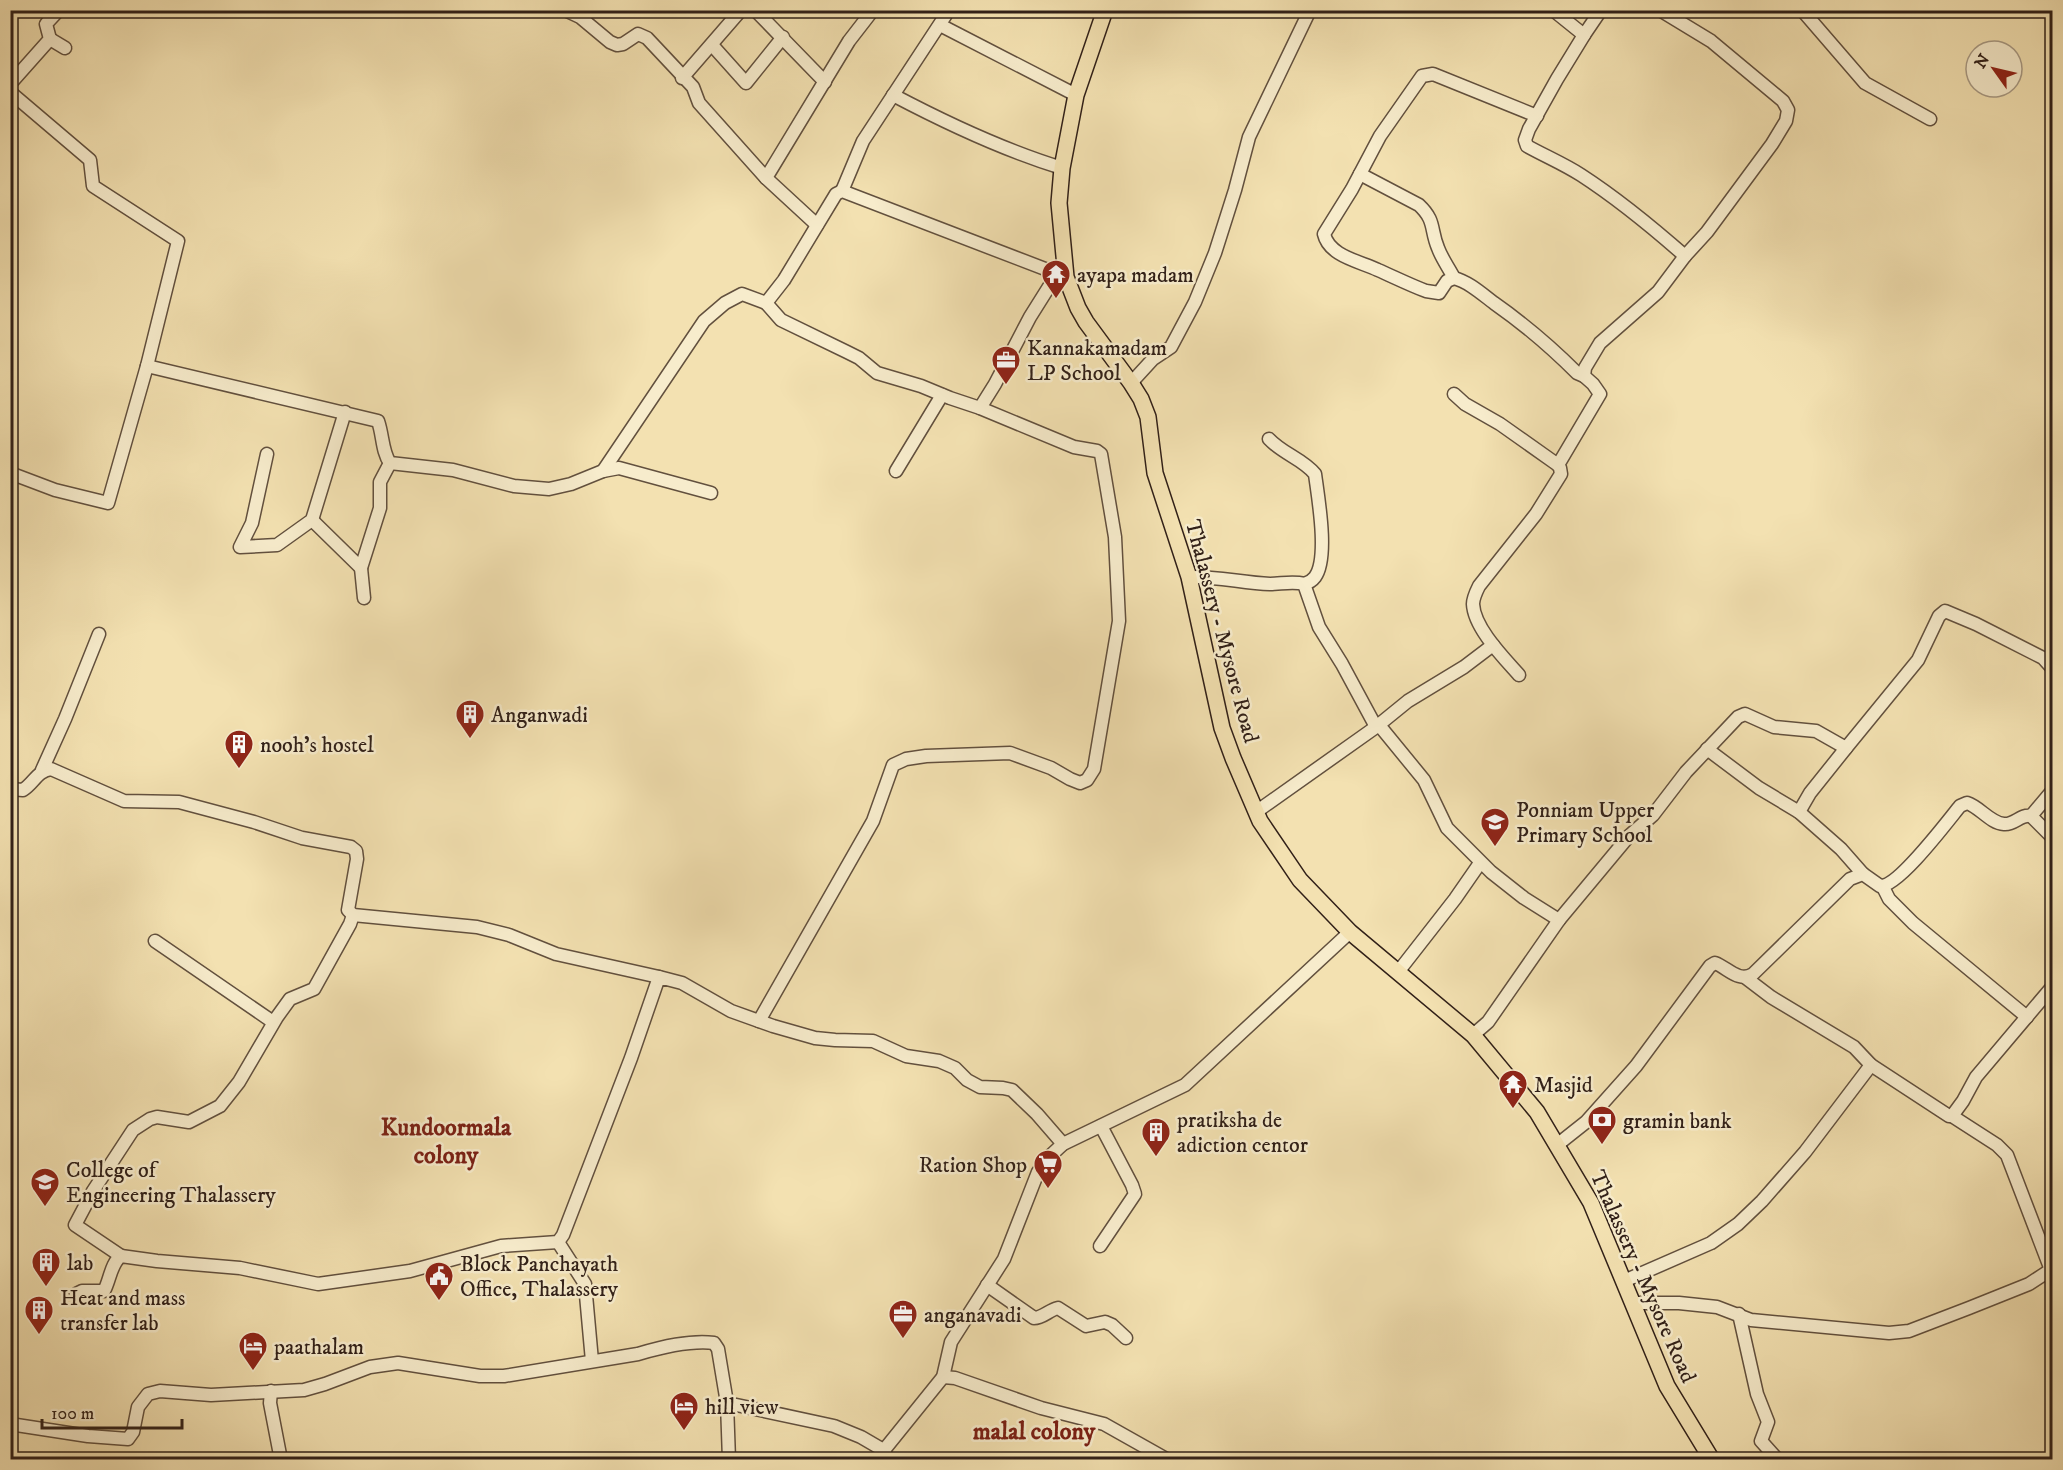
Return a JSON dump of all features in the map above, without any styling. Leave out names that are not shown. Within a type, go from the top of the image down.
[{"type":"main road","name":"Thalassery - Mysore Road","points":[[1105,10],[1076,95],[1062,168],[1059,203],[1062,276],[1086,322],[1131,382],[1148,417],[1155,473],[1189,577],[1222,728],[1256,812],[1299,880],[1350,932],[1473,1035],[1537,1112],[1592,1203],[1667,1386],[1712,1460]]},
{"type":"street","points":[[59,10],[46,24],[50,39],[65,48]]},
{"type":"street","points":[[565,10],[580,17],[610,42],[617,45],[624,44],[638,34],[647,38],[682,78],[693,87],[699,103],[766,178],[817,225]]},
{"type":"street","points":[[682,78],[741,10]]},
{"type":"street","points":[[755,10],[825,82]]},
{"type":"street","points":[[766,178],[849,41],[873,10]]},
{"type":"street","points":[[766,303],[784,280],[836,194],[842,191],[863,141],[949,10]]},
{"type":"street","points":[[1131,382],[1153,359],[1171,347],[1195,302],[1215,253],[1249,137],[1311,10]]},
{"type":"street","points":[[1553,10],[1584,35]]},
{"type":"street","points":[[1601,10],[1557,79],[1525,140],[1527,146],[1579,174],[1632,211],[1685,255]]},
{"type":"street","points":[[1584,376],[1585,368],[1600,343],[1658,292],[1685,255],[1707,232],[1772,144],[1786,121],[1788,110],[1783,101],[1711,41],[1660,10]]},
{"type":"street","points":[[1802,10],[1865,82],[1930,119]]},
{"type":"street","points":[[940,25],[1076,95]]},
{"type":"street","points":[[712,45],[746,83],[783,37]]},
{"type":"street","points":[[10,84],[50,39]]},
{"type":"street","points":[[1454,278],[1447,281],[1439,293],[1426,291],[1355,261],[1335,250],[1326,241],[1324,234],[1352,189],[1380,136],[1422,75],[1432,74],[1537,116]]},
{"type":"street","points":[[10,92],[90,160],[93,186],[178,241],[147,366],[108,503],[55,490],[10,473]]},
{"type":"street","points":[[893,95],[939,119],[1022,156],[1062,168]]},
{"type":"street","points":[[1360,174],[1419,205],[1432,220],[1438,249],[1454,278],[1482,294],[1532,331],[1577,373],[1593,384],[1600,394],[1557,465]]},
{"type":"street","points":[[842,191],[1062,276],[1030,317],[980,408]]},
{"type":"street","points":[[603,471],[704,321],[716,310],[742,294],[766,303],[781,320],[853,355],[877,373],[921,386],[980,408],[1074,447],[1097,452],[1102,458],[1114,537],[1119,621],[1094,769],[1087,780],[1080,783],[1051,768],[1010,753],[926,756],[906,759],[893,765],[873,821],[759,1021]]},
{"type":"street","points":[[147,366],[378,421],[385,457],[390,463],[453,470],[514,486],[549,489],[619,468],[711,493]]},
{"type":"street","points":[[1454,394],[1465,404],[1500,424],[1557,465],[1561,472],[1536,514],[1474,595],[1473,605],[1478,621],[1493,645],[1519,675]]},
{"type":"street","points":[[896,471],[942,395]]},
{"type":"street","points":[[267,454],[252,523],[240,547],[278,545],[312,520],[345,412]]},
{"type":"street","points":[[1189,577],[1270,584],[1292,582],[1304,584],[1317,575],[1322,547],[1315,474],[1308,465],[1277,448],[1269,439]]},
{"type":"street","points":[[364,598],[361,568],[380,508],[380,482],[390,463]]},
{"type":"street","points":[[312,520],[361,568]]},
{"type":"street","points":[[1304,584],[1318,627],[1377,726],[1424,780],[1447,828],[1480,863],[1524,898],[1559,920]]},
{"type":"street","points":[[1799,812],[1810,793],[1918,660],[1939,616],[1945,611],[2043,658],[2052,668]]},
{"type":"street","points":[[10,789],[23,790],[29,787],[42,770],[99,634]]},
{"type":"street","points":[[1256,812],[1377,726],[1408,700],[1464,667],[1493,645]]},
{"type":"street","points":[[1473,1035],[1488,1023],[1559,920],[1629,836],[1653,814],[1686,772],[1731,723],[1745,714],[1774,727],[1816,731],[1846,748]]},
{"type":"street","points":[[1707,749],[1759,788],[1799,812],[1841,849],[1863,874],[1875,884],[1883,887],[1889,899],[1913,923],[2027,1017]]},
{"type":"street","points":[[42,770],[51,769],[124,801],[179,802],[254,822],[302,838],[351,847],[356,851],[357,859],[348,910],[353,915],[477,927],[509,935],[556,954],[682,983],[731,1011],[815,1038],[873,1041],[906,1056],[939,1061],[954,1068],[967,1080],[980,1087],[1011,1090],[1037,1114],[1063,1144]]},
{"type":"street","points":[[1883,887],[1892,882],[1915,860],[1960,806],[1967,803],[1981,810],[1996,822],[2013,823],[2020,817],[2031,816],[2052,791]]},
{"type":"street","points":[[2031,816],[2052,837]]},
{"type":"street","points":[[1398,972],[1480,863]]},
{"type":"street","points":[[1746,978],[1850,879],[1863,874]]},
{"type":"street","points":[[353,915],[314,989],[290,999],[273,1022],[239,1082],[220,1106],[189,1122],[157,1117],[133,1130],[93,1191],[75,1225],[121,1256],[240,1268],[318,1284],[410,1271],[501,1246],[558,1242]]},
{"type":"street","points":[[727,1403],[834,1426],[861,1437],[881,1455],[943,1377],[951,1342],[1004,1259],[1038,1172],[1050,1156],[1063,1144],[1185,1085],[1350,932]]},
{"type":"street","points":[[155,941],[273,1022]]},
{"type":"street","points":[[1557,1145],[1586,1122],[1636,1066],[1710,966],[1715,963],[1727,968],[1740,978],[1746,978],[1771,997],[1854,1047],[1871,1065],[1935,1108],[1997,1144],[2007,1155],[2052,1269],[2029,1284],[1909,1331],[1889,1333],[1751,1320],[1717,1307],[1678,1303],[1633,1303]]},
{"type":"street","points":[[558,1242],[563,1235],[627,1069],[659,977]]},
{"type":"street","points":[[1952,1116],[1976,1077],[2052,987]]},
{"type":"street","points":[[1624,1281],[1711,1243],[1738,1224],[1762,1201],[1805,1152],[1871,1065]]},
{"type":"street","points":[[1100,1246],[1135,1194],[1101,1126]]},
{"type":"street","points":[[558,1242],[585,1284],[591,1361]]},
{"type":"street","points":[[76,1294],[82,1290],[104,1291],[115,1262],[121,1256]]},
{"type":"street","points":[[987,1285],[1034,1318],[1039,1318],[1051,1309],[1058,1308],[1086,1326],[1105,1322],[1112,1325],[1126,1338]]},
{"type":"street","points":[[1739,1314],[1757,1394],[1768,1422],[1761,1441],[1778,1460]]},
{"type":"street","points":[[10,1424],[88,1436],[128,1439],[133,1432],[138,1407],[148,1394],[160,1391],[212,1395],[304,1390],[370,1367],[398,1363],[480,1376],[504,1376],[705,1341],[714,1342],[718,1349],[727,1403],[729,1460]]},
{"type":"street","points":[[943,1377],[955,1378],[1041,1408],[1104,1424],[1168,1460]]},
{"type":"street","points":[[271,1391],[270,1403],[281,1460]]},
{"type":"place","name":"ayapa madam","points":[[1056,300]]},
{"type":"place","name":"Kannakamadam LP School","points":[[1006,386]]},
{"type":"place","name":"Anganwadi","points":[[470,740]]},
{"type":"place","name":"nooh's hostel","points":[[239,770]]},
{"type":"place","name":"Ponniam Upper Primary School","points":[[1495,848]]},
{"type":"place","name":"Masjid","points":[[1513,1110]]},
{"type":"place","name":"gramin bank","points":[[1602,1146]]},
{"type":"place","name":"pratiksha de adiction centor","points":[[1156,1158]]},
{"type":"place","name":"Ration Shop","points":[[1048,1190]]},
{"type":"place","name":"College of Engineering Thalassery","points":[[45,1208]]},
{"type":"place","name":"lab","points":[[46,1288]]},
{"type":"place","name":"Block Panchayath Office, Thalassery","points":[[439,1302]]},
{"type":"place","name":"Heat and mass transfer lab","points":[[39,1336]]},
{"type":"place","name":"anganavadi","points":[[903,1340]]},
{"type":"place","name":"paathalam","points":[[253,1372]]},
{"type":"place","name":"hill view","points":[[684,1432]]},
{"type":"district","name":"Kundoormala colony","points":[[446,1141]]},
{"type":"district","name":"malal colony","points":[[1034,1431]]}]
